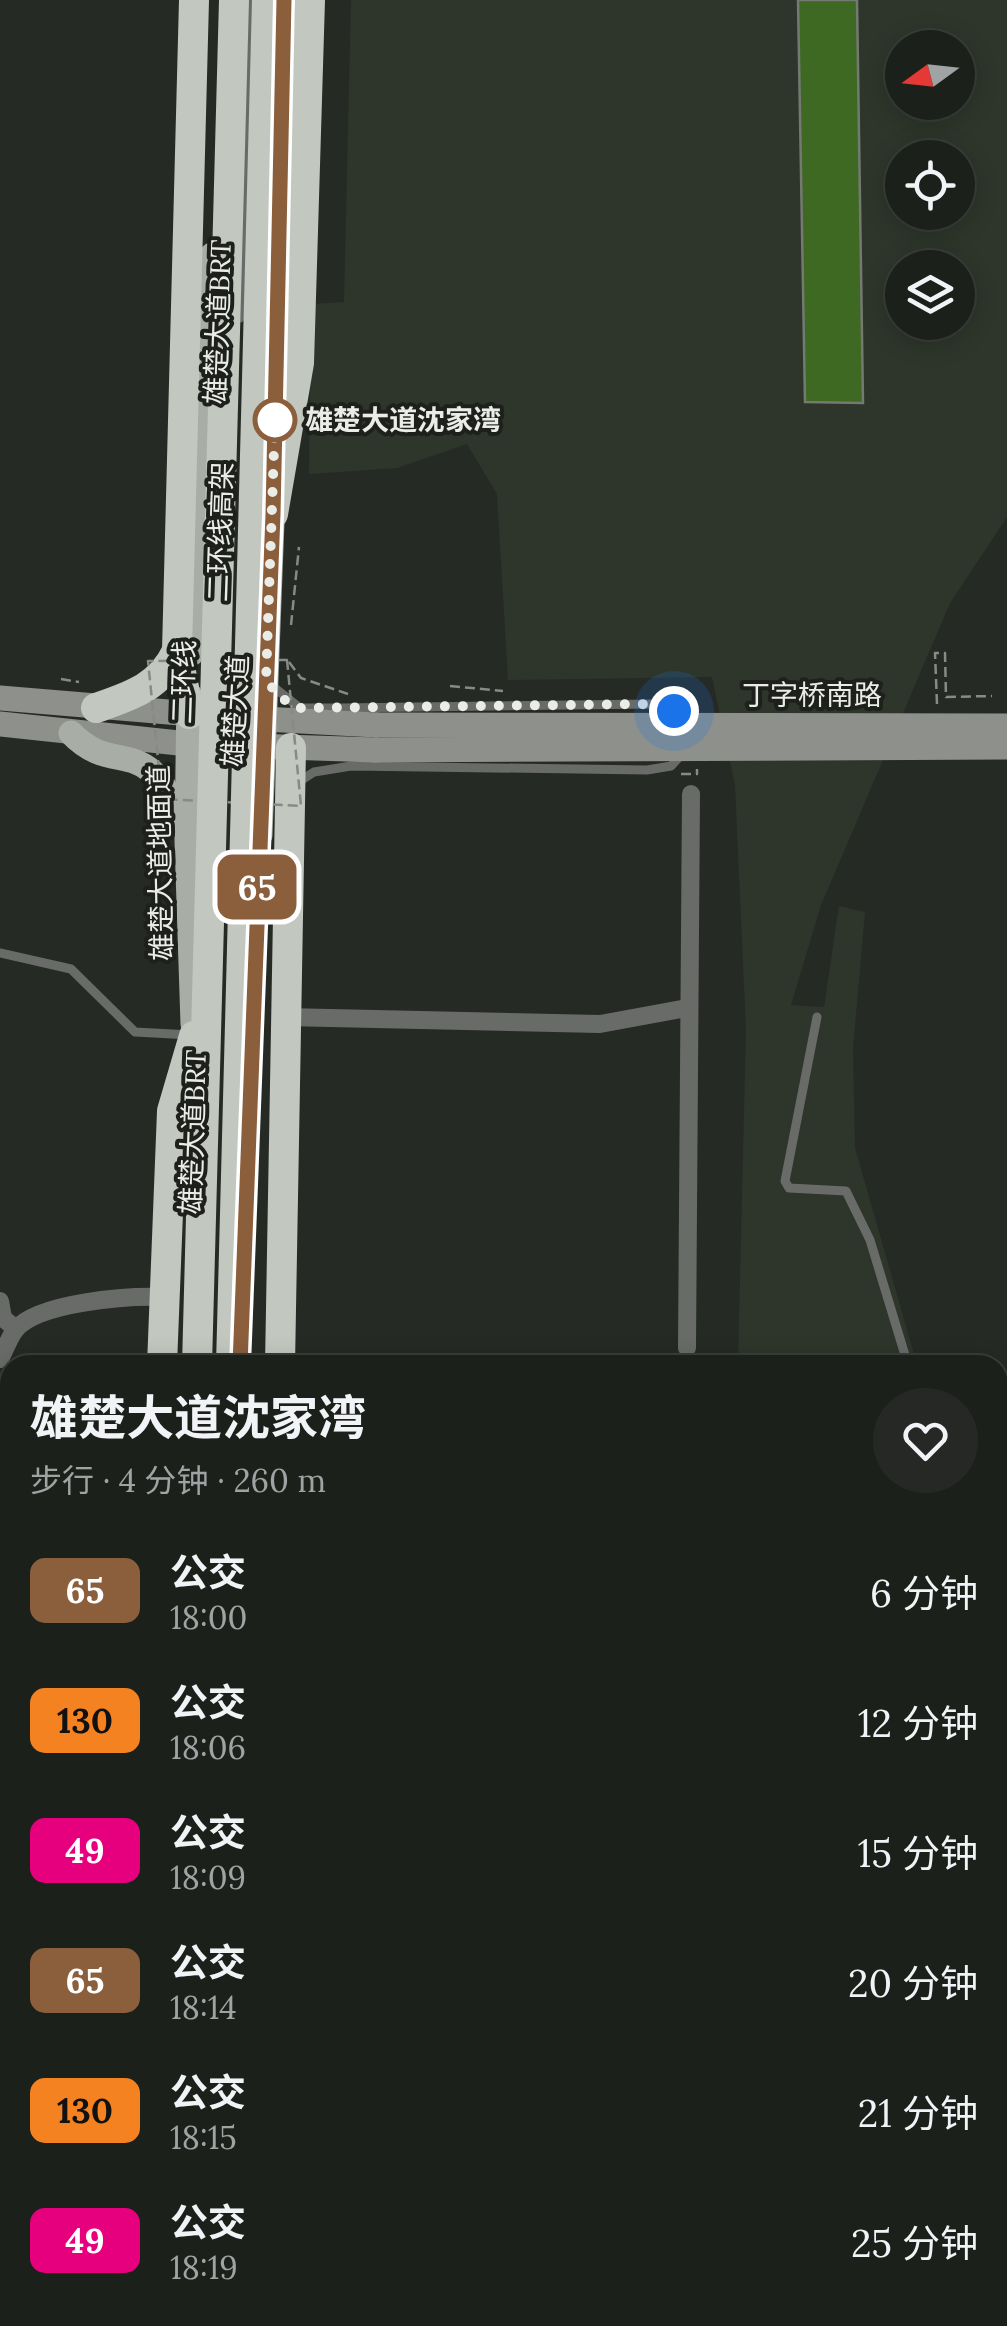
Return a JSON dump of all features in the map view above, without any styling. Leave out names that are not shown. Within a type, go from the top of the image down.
[{"type":"highway","points":[[92,696],[146,689],[165,673],[188,287],[194,0]]},
{"type":"highway","name":"二环线","points":[[198,1355],[234,0]]},
{"type":"highway","name":"二环线高架","points":[[230,1355],[267,0]]},
{"type":"highway","points":[[273,514],[294,403],[302,314],[310,0]]},
{"type":"highway","points":[[165,651],[188,729]]},
{"type":"highway","points":[[280,1355],[285,1017],[300,797],[291,748]]},
{"type":"highway","points":[[162,1355],[172,1112],[194,1036]]},
{"type":"main road","name":"雄楚大道地面道","points":[[188,1355],[194,1036],[188,729],[209,344],[222,0]]},
{"type":"main road","name":"雄楚大道","points":[[241,1355],[291,748],[264,719],[273,514],[284,0]]},
{"type":"main road","points":[[0,698],[92,696],[188,729]]},
{"type":"main road","name":"丁字桥南路","points":[[188,729],[226,716],[317,722],[376,737],[1007,747]]},
{"type":"main road","points":[[0,724],[71,733],[188,729]]},
{"type":"main road","name":"丁字桥南路","points":[[188,729],[226,746],[291,748],[376,737],[1007,726]]},
{"type":"main road","points":[[71,733],[86,749],[132,757],[154,771],[168,791],[188,841]]},
{"type":"street","points":[[687,1348],[691,794]]},
{"type":"street","points":[[285,1017],[600,1024],[687,1008]]},
{"type":"street","points":[[0,1355],[5,1316],[37,1314],[128,1296],[162,1296]]},
{"type":"lane","name":"雄楚大道BRT","points":[[240,338],[252,0]]},
{"type":"lane","name":"雄楚大道BRT","points":[[209,1355],[232,537]]},
{"type":"lane","points":[[266,681],[283,699],[300,708],[654,704],[674,711],[683,731],[682,754],[672,766],[647,770],[351,766],[314,772],[300,797]]},
{"type":"lane","points":[[317,722],[340,708]]},
{"type":"lane","points":[[291,748],[351,766]]},
{"type":"lane","points":[[0,953],[71,968],[135,1032],[194,1036]]},
{"type":"lane","points":[[817,1016],[785,1181],[789,1188],[846,1191],[870,1240],[905,1355]]},
{"type":"path","points":[[289,641],[299,547]]},
{"type":"path","points":[[141,670],[165,651]]},
{"type":"path","points":[[937,706],[935,653],[945,652],[946,696],[992,696]]},
{"type":"path","points":[[288,660],[301,678],[336,690]]},
{"type":"path","points":[[148,661],[162,798],[300,797],[299,821]]},
{"type":"path","points":[[61,679],[92,696]]},
{"type":"shaded area","points":[[351,0],[1007,0],[1007,517],[950,603],[821,905],[791,1005],[824,1007],[839,906],[865,912],[853,1048],[855,1148],[914,1355],[738,1355],[746,1030],[735,785],[712,677],[508,680],[497,494],[467,444],[397,468],[309,474],[311,304],[344,302]]},
{"type":"building","points":[[798,0],[857,0],[863,403],[805,402]]},
{"type":"bus line","name":"65","points":[[240,1355],[273,514],[284,0]]},
{"type":"place","name":"雄楚大道沈家湾","points":[[275,420]]},
{"type":"route","points":[[275,420],[266,681],[283,699],[300,708],[654,704],[674,711]]}]
